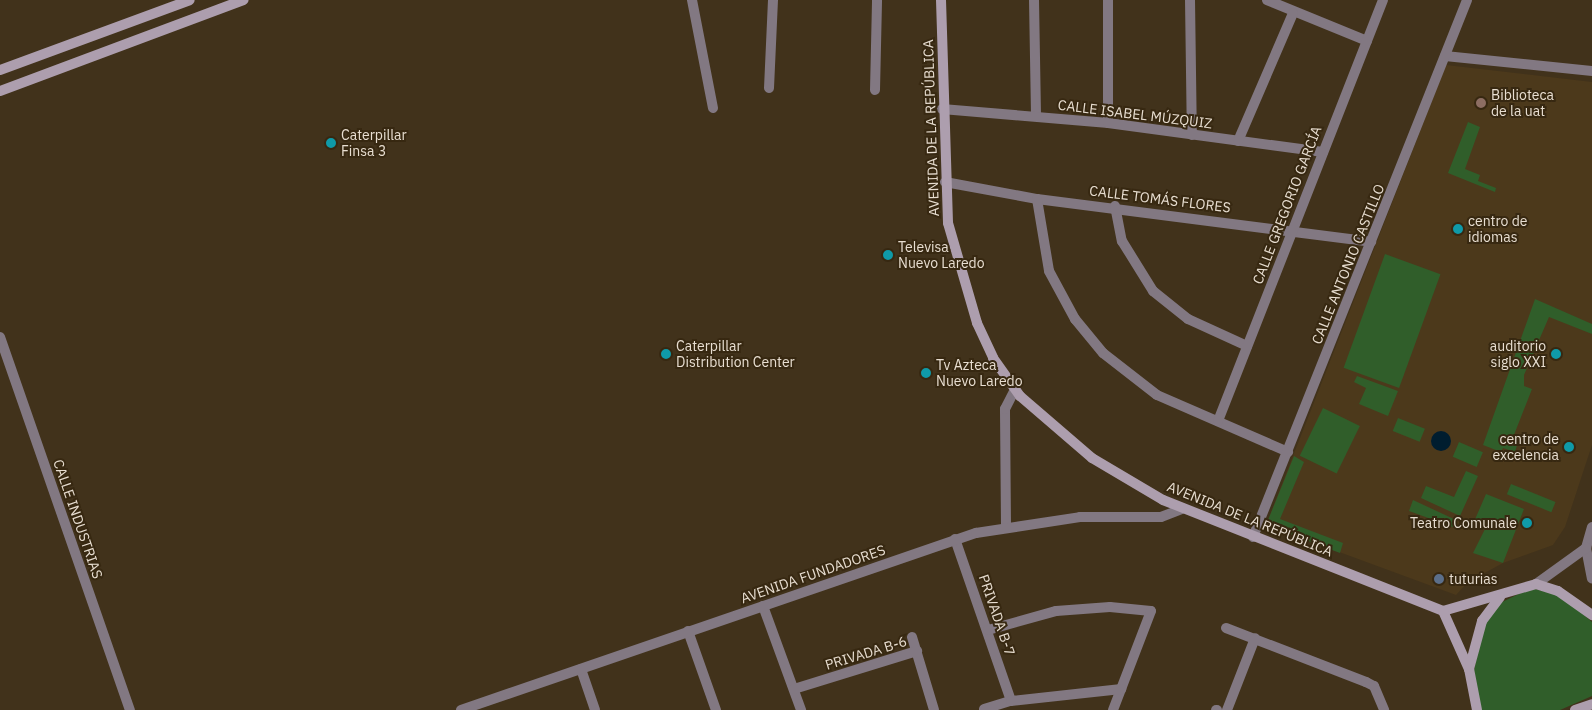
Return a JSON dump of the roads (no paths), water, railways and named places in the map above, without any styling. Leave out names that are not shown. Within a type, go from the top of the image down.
[{"type":"main road","points":[[0,70],[190,0]]},
{"type":"main road","name":"AVENIDA DE LA REPÚBLICA","points":[[941,0],[942,109],[948,223],[964,292],[993,358],[1015,390],[1050,425],[1092,458],[1182,509],[1443,611]]},
{"type":"main road","points":[[0,91],[237,1]]},
{"type":"main road","points":[[91,37],[98,54]]},
{"type":"main road","points":[[1477,710],[1469,669],[1443,611],[1500,597],[1536,584],[1558,591],[1592,615]]},
{"type":"main road","points":[[1469,669],[1482,621],[1500,597]]},
{"type":"main road","points":[[1575,710],[1592,704]]},
{"type":"street","points":[[692,0],[713,108]]},
{"type":"street","points":[[770,88],[773,0]]},
{"type":"street","points":[[875,90],[877,0]]},
{"type":"street","points":[[1034,0],[1036,115]]},
{"type":"street","points":[[1108,0],[1108,123]]},
{"type":"street","points":[[1190,0],[1192,135]]},
{"type":"street","points":[[1267,0],[1293,13],[1367,41]]},
{"type":"street","name":"CALLE GREGORIO GARCÍA","points":[[1218,421],[1383,0]]},
{"type":"street","name":"CALLE ANTONIO CASTILLO","points":[[1253,537],[1467,0]]},
{"type":"street","points":[[1238,141],[1293,13]]},
{"type":"street","points":[[1445,56],[1592,71]]},
{"type":"street","name":"CALLE ISABEL MÚZQUIZ","points":[[942,109],[1036,115],[1108,123],[1323,152]]},
{"type":"street","name":"CALLE TOMÁS FLORES","points":[[945,182],[1037,199],[1115,206],[1371,242]]},
{"type":"street","points":[[1037,199],[1049,271],[1088,337],[1136,382],[1288,452]]},
{"type":"street","points":[[1115,206],[1122,241],[1153,292],[1188,319],[1247,346]]},
{"type":"street","name":"CALLE INDUSTRIAS","points":[[0,337],[130,710]]},
{"type":"street","points":[[1006,526],[1004,409],[1015,390]]},
{"type":"street","name":"AVENIDA FUNDADORES","points":[[461,710],[955,539],[1006,526],[1080,517],[1161,517],[1182,509]]},
{"type":"street","points":[[1592,527],[1586,548],[1592,578]]},
{"type":"street","name":"PRIVADA B-7","points":[[955,539],[1011,701]]},
{"type":"street","points":[[1536,584],[1586,548]]},
{"type":"street","points":[[763,606],[801,710]]},
{"type":"street","points":[[988,630],[1056,611],[1110,607],[1151,611],[1113,710]]},
{"type":"street","points":[[1226,628],[1374,686],[1384,710]]},
{"type":"street","points":[[688,631],[716,710]]},
{"type":"street","points":[[912,637],[916,651]]},
{"type":"street","points":[[1227,710],[1255,638]]},
{"type":"street","name":"PRIVADA B-6","points":[[794,689],[916,651],[934,710]]},
{"type":"street","points":[[581,669],[595,710]]},
{"type":"street","points":[[984,709],[1011,701],[1121,689]]},
{"type":"water","points":[[1441,431],[1448,434],[1451,441],[1448,448],[1441,451],[1434,448],[1431,441],[1434,434]]},
{"type":"place","name":"Biblioteca de la uat","points":[[1481,103]]},
{"type":"place","name":"Caterpillar Finsa 3","points":[[331,143]]},
{"type":"place","name":"centro de idiomas","points":[[1458,229]]},
{"type":"place","name":"Televisa Nuevo Laredo","points":[[888,255]]},
{"type":"place","name":"Caterpillar Distribution Center","points":[[666,354]]},
{"type":"place","name":"auditorio siglo XXI","points":[[1556,354]]},
{"type":"place","name":"Tv Azteca Nuevo Laredo","points":[[926,373]]},
{"type":"place","name":"centro de excelencia","points":[[1569,447]]},
{"type":"place","name":"Teatro Comunale","points":[[1527,523]]},
{"type":"place","name":"tuturias","points":[[1439,579]]}]
